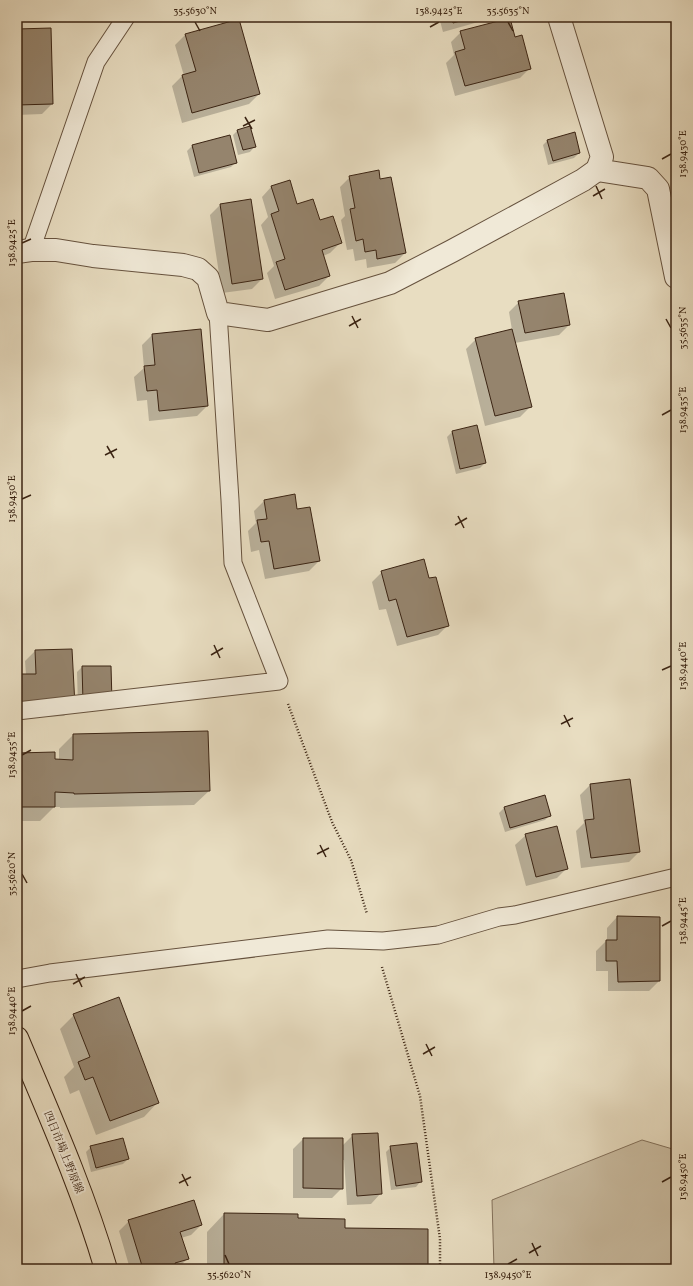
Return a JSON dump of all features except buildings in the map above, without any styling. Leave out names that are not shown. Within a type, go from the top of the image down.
[{"type":"main road","name":"四日市場上野原線","points":[[17,1038],[55,1128],[94,1229],[106,1269]]},
{"type":"street","points":[[24,251],[56,250],[93,256],[184,265],[198,269],[208,278],[218,313],[268,320],[390,283],[583,180],[597,170],[602,157],[559,17]]},
{"type":"street","points":[[597,170],[648,178],[658,189],[676,277]]},
{"type":"lane","points":[[24,251],[96,62],[126,17]]},
{"type":"lane","points":[[17,711],[279,681],[232,563],[230,500],[218,313]]},
{"type":"lane","points":[[17,980],[50,973],[328,938],[383,941],[438,935],[499,917],[515,915],[676,877]]},
{"type":"path","points":[[279,681],[332,822],[351,860],[420,1096],[440,1239],[440,1269]]},
{"type":"shaded area","points":[[642,1140],[676,1150],[676,1269],[494,1269],[492,1200]]}]
